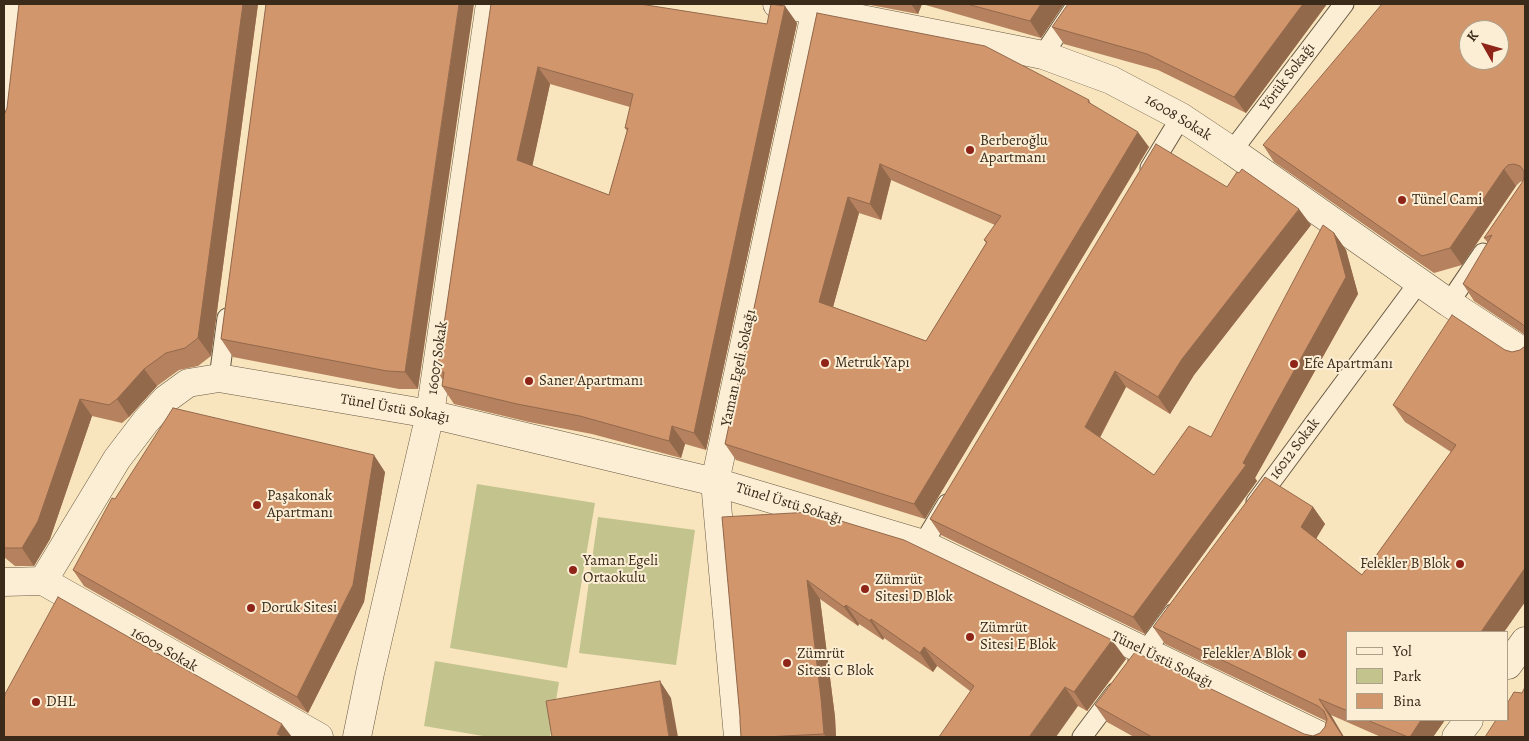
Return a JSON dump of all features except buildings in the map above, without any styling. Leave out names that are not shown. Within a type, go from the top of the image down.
[{"type":"street","points":[[4,123],[18,4]]},
{"type":"street","name":"16007 Sokak","points":[[357,737],[430,414],[490,4]]},
{"type":"street","name":"16008 Sokak","points":[[777,4],[816,7],[1043,55],[1111,80],[1181,117],[1449,303],[1525,353]]},
{"type":"street","name":"Yaman Egeli Sokağı","points":[[738,737],[715,482],[816,7]]},
{"type":"street","name":"Tünel Üstü Sokağı","points":[[43,582],[117,459],[146,421],[166,399],[188,383],[219,378],[430,414],[715,482],[923,544],[1323,737]]},
{"type":"street","name":"16009 Sokak","points":[[4,582],[43,582],[318,737]]},
{"type":"street","points":[[1509,664],[1525,641]]},
{"type":"street","points":[[1456,737],[1468,721]]},
{"type":"lane","points":[[1043,55],[1077,4]]},
{"type":"lane","name":"Yörük Sokağı","points":[[1232,151],[1344,4]]},
{"type":"lane","points":[[1140,185],[1181,117]]},
{"type":"lane","points":[[1449,303],[1492,240]]},
{"type":"lane","name":"16012 Sokak","points":[[1244,518],[1419,282]]},
{"type":"lane","points":[[219,378],[229,300]]},
{"type":"lane","points":[[923,544],[954,493]]},
{"type":"lane","points":[[1082,737],[1186,596]]},
{"type":"green space","points":[[477,484],[595,503],[567,668],[450,648]]},
{"type":"green space","points":[[598,517],[695,530],[676,665],[579,653]]},
{"type":"green space","points":[[435,661],[559,682],[550,737],[489,737],[424,726]]},
{"type":"place","name":"Berberoğlu Apartmanı","points":[[970,150]]},
{"type":"place","name":"Tünel Cami","points":[[1402,200]]},
{"type":"place","name":"Metruk Yapı","points":[[825,363]]},
{"type":"place","name":"Efe Apartmanı","points":[[1294,364]]},
{"type":"place","name":"Saner Apartmanı","points":[[529,381]]},
{"type":"place","name":"Paşakonak Apartmanı","points":[[257,505]]},
{"type":"place","name":"Felekler B Blok","points":[[1460,564]]},
{"type":"place","name":"Yaman Egeli Ortaokulu","points":[[573,570]]},
{"type":"place","name":"Zümrüt Sitesi D Blok","points":[[865,589]]},
{"type":"place","name":"Doruk Sitesi","points":[[251,608]]},
{"type":"place","name":"Zümrüt Sitesi E Blok","points":[[970,637]]},
{"type":"place","name":"Felekler A Blok","points":[[1302,654]]},
{"type":"place","name":"Zümrüt Sitesi C Blok","points":[[787,663]]},
{"type":"place","name":"DHL","points":[[36,702]]}]
